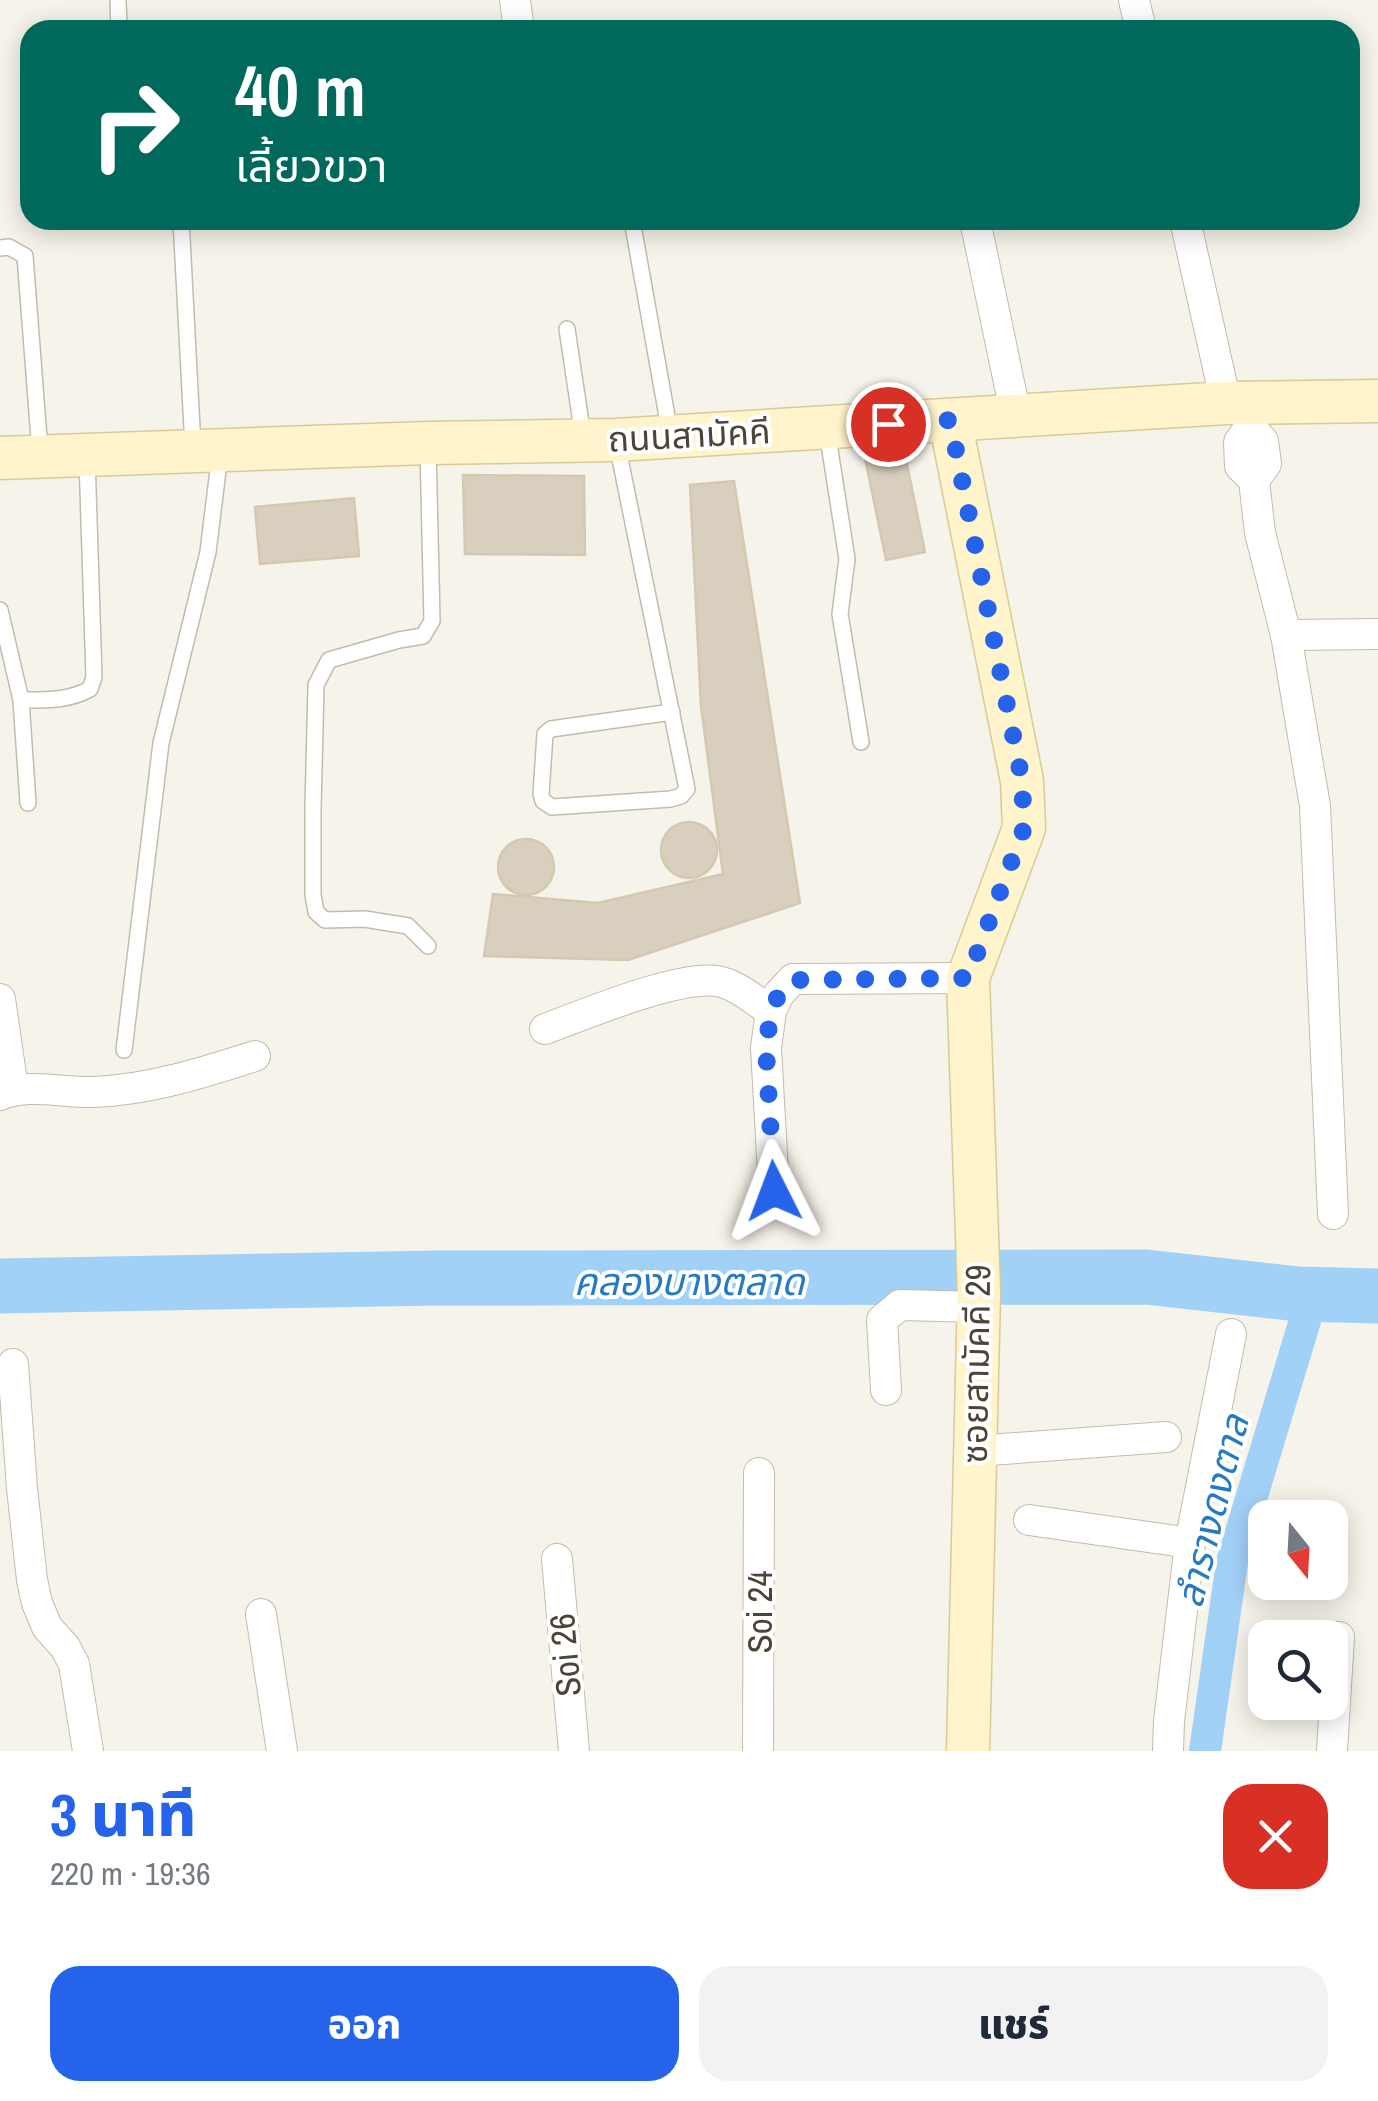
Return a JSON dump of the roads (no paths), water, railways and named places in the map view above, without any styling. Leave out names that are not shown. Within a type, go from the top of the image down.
[{"type":"street","points":[[977,230],[1016,416]]},
{"type":"street","points":[[1187,230],[1241,411],[1240,466],[1254,480],[1260,533],[1286,635],[1315,806],[1333,1214]]},
{"type":"street","name":"ถนนสามัคคี","points":[[20,457],[600,440],[1016,416],[1241,411],[1378,401]]},
{"type":"street","points":[[774,1191],[766,1048],[771,1011],[779,994],[792,980],[968,978],[1024,828],[1022,780],[950,420]]},
{"type":"street","points":[[1286,635],[1378,634]]},
{"type":"street","name":"ซอยสามัคคี 29","points":[[968,978],[979,1300],[968,1751]]},
{"type":"street","points":[[545,1029],[624,1000],[692,982],[718,981],[771,1011]]},
{"type":"street","points":[[0,999],[7,1092],[96,1092],[182,1079],[254,1056]]},
{"type":"street","points":[[886,1390],[882,1320],[890,1311],[900,1305],[979,1300]]},
{"type":"street","points":[[1168,1751],[1190,1543],[1231,1334]]},
{"type":"street","points":[[13,1364],[32,1580],[48,1627],[74,1664],[88,1751]]},
{"type":"street","points":[[975,1451],[1166,1437]]},
{"type":"street","name":"Soi 24","points":[[758,1751],[759,1473]]},
{"type":"street","points":[[1028,1520],[1190,1543]]},
{"type":"street","name":"Soi 26","points":[[556,1559],[574,1751]]},
{"type":"street","points":[[261,1614],[282,1751]]},
{"type":"street","points":[[1332,1751],[1334,1720]]},
{"type":"lane","points":[[124,1050],[161,743],[208,552],[207,450],[182,230]]},
{"type":"lane","points":[[634,230],[670,437]]},
{"type":"lane","points":[[0,248],[10,247],[25,256],[20,457]]},
{"type":"lane","points":[[566,328],[672,712],[687,789],[671,799],[552,807],[543,801],[540,794],[545,734],[552,729],[672,712]]},
{"type":"lane","points":[[826,427],[847,559],[840,614],[861,742]]},
{"type":"lane","points":[[428,443],[432,621],[423,636],[328,660],[316,685],[313,826],[316,912],[325,920],[365,919],[408,926],[428,946]]},
{"type":"lane","points":[[21,700],[56,700],[84,693],[93,686],[86,454]]},
{"type":"lane","points":[[0,610],[21,700],[28,803]]},
{"type":"waterway","name":"คลองบางตลาด","points":[[0,1286],[437,1278],[1146,1277],[1298,1294],[1378,1296]]},
{"type":"waterway","name":"ลำรางดงตาล","points":[[1205,1751],[1232,1562],[1313,1294]]}]
